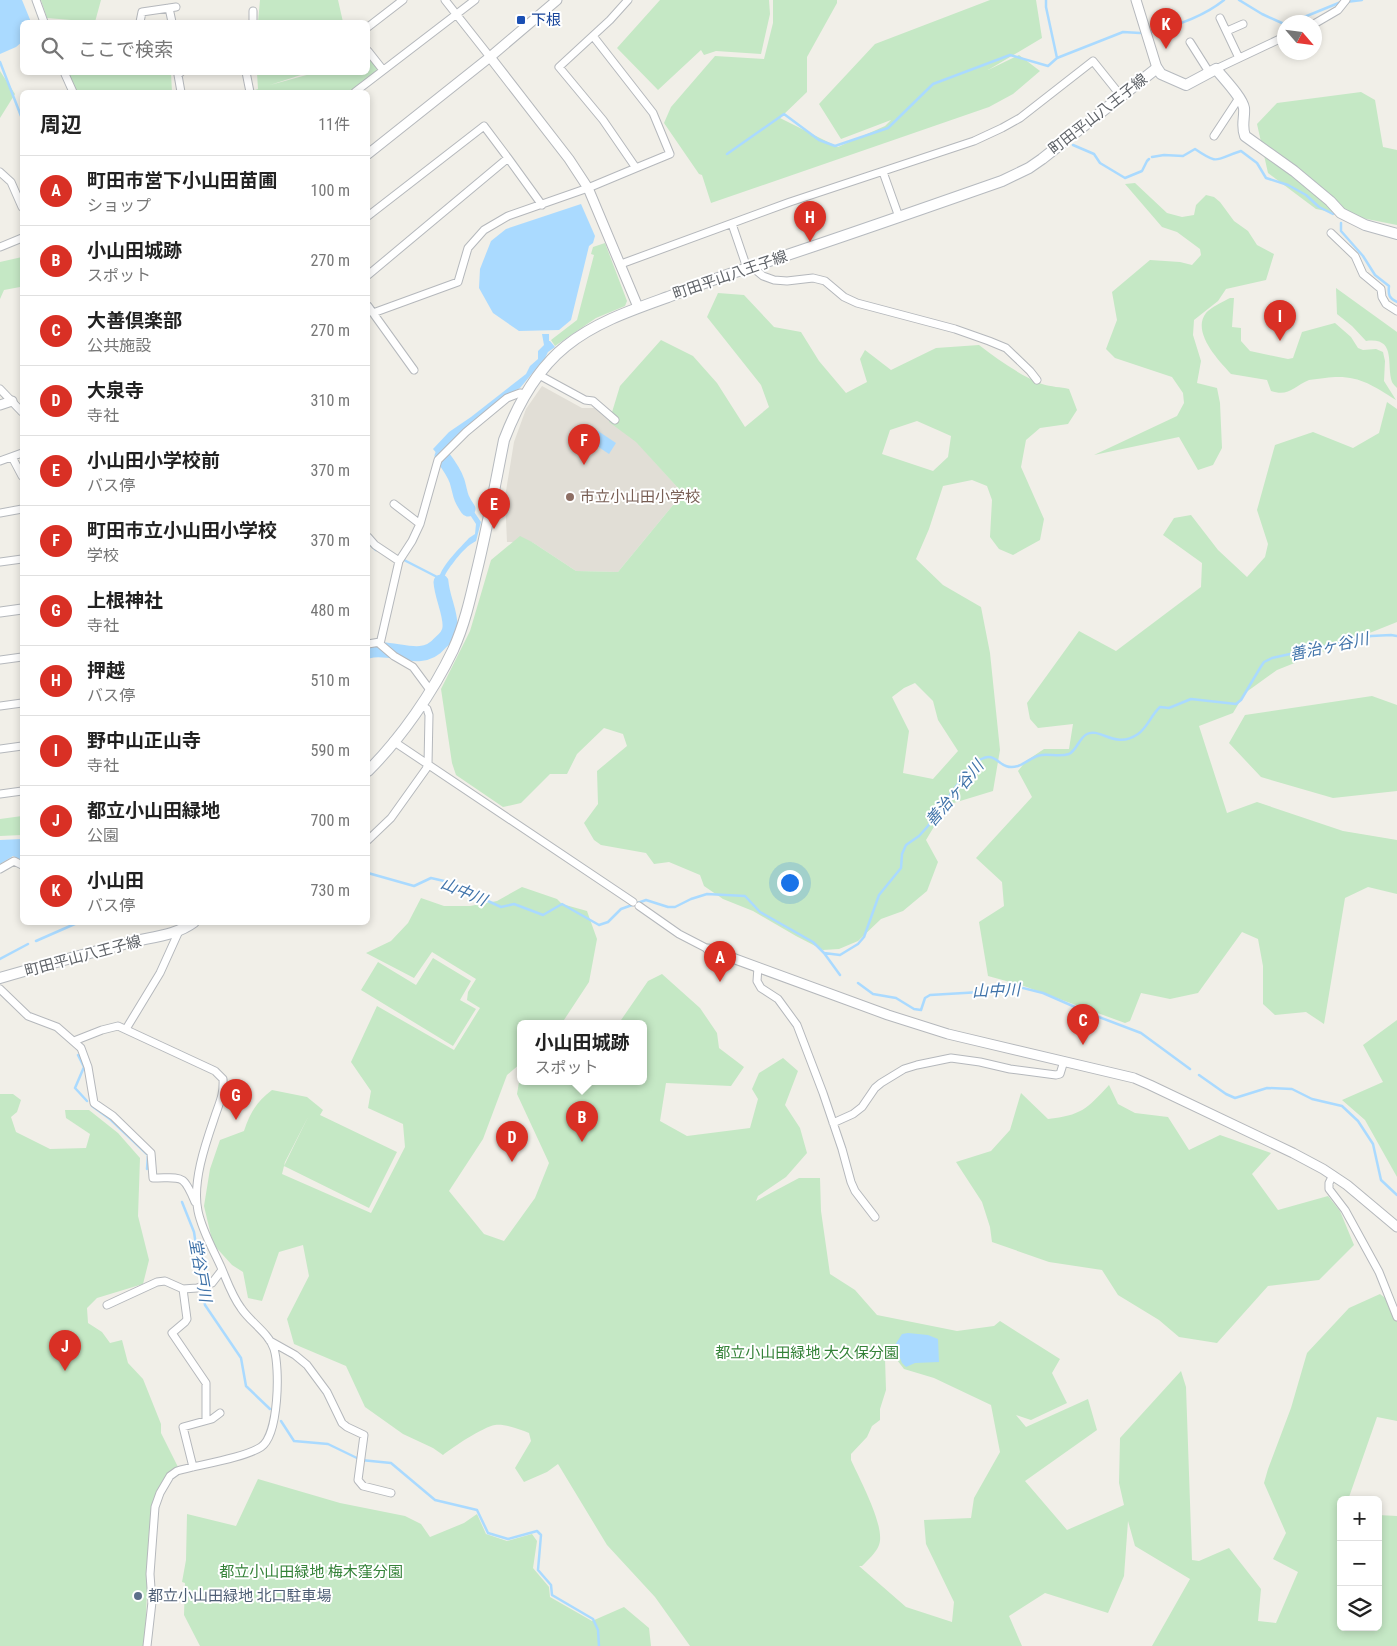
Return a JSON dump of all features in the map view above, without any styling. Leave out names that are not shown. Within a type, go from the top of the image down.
[{"type":"main road","name":"町田平山八王子線","points":[[370,769],[420,705],[453,650],[469,606],[504,440],[512,418],[526,394],[556,354],[580,336],[607,320],[638,307],[1002,181],[1029,168],[1157,68],[1161,74],[1186,85],[1212,70]]},
{"type":"main road","points":[[1212,70],[1239,98],[1244,108],[1243,131],[1245,136],[1294,171],[1341,213],[1365,226],[1397,234]]},
{"type":"main road","name":"町田平山八王子線","points":[[0,978],[126,943],[179,931],[189,925]]},
{"type":"street","points":[[36,0],[43,20]]},
{"type":"street","points":[[370,25],[403,0]]},
{"type":"street","points":[[445,0],[552,136],[588,188],[638,307]]},
{"type":"street","points":[[358,90],[475,0]]},
{"type":"street","points":[[370,152],[490,57],[557,0]]},
{"type":"street","points":[[628,0],[560,67],[603,120],[636,168]]},
{"type":"street","points":[[1136,0],[1157,68]]},
{"type":"street","points":[[1322,19],[1338,10],[1346,0]]},
{"type":"street","points":[[140,20],[142,12],[173,8],[172,20]]},
{"type":"street","points":[[253,12],[253,20]]},
{"type":"street","points":[[1220,18],[1239,58]]},
{"type":"street","points":[[1227,32],[1243,24]]},
{"type":"street","points":[[373,313],[458,282],[468,248],[484,230],[508,216],[588,188],[670,154],[653,113],[593,36]]},
{"type":"street","points":[[1189,45],[1212,70],[1277,40]]},
{"type":"street","points":[[370,52],[384,70]]},
{"type":"street","points":[[621,264],[974,141],[1020,118],[1093,60],[1121,96]]},
{"type":"street","points":[[65,75],[72,90]]},
{"type":"street","points":[[178,75],[181,90]]},
{"type":"street","points":[[247,75],[250,90]]},
{"type":"street","points":[[1214,136],[1239,98]]},
{"type":"street","points":[[370,214],[484,126],[542,205]]},
{"type":"street","points":[[370,273],[508,158]]},
{"type":"street","points":[[0,172],[11,182],[20,202]]},
{"type":"street","points":[[883,172],[899,217]]},
{"type":"street","points":[[732,224],[749,268],[763,276],[774,280],[787,281],[814,278],[825,281],[844,297],[857,303],[955,329],[989,341],[1006,348],[1038,380]]},
{"type":"street","points":[[1331,233],[1355,256],[1363,274],[1381,289],[1382,297],[1386,304],[1397,311]]},
{"type":"street","points":[[0,247],[20,239]]},
{"type":"street","points":[[370,309],[414,370]]},
{"type":"street","points":[[539,375],[586,400],[593,401],[615,420]]},
{"type":"street","points":[[0,389],[20,410]]},
{"type":"street","points":[[380,643],[399,561],[420,524],[439,459],[507,398],[520,393],[526,394]]},
{"type":"street","points":[[0,405],[12,401]]},
{"type":"street","points":[[0,460],[20,454]]},
{"type":"street","points":[[12,457],[20,472]]},
{"type":"street","points":[[394,504],[420,524]]},
{"type":"street","points":[[0,513],[20,509]]},
{"type":"street","points":[[370,539],[375,545],[399,561]]},
{"type":"street","points":[[0,562],[20,559]]},
{"type":"street","points":[[0,612],[20,610]]},
{"type":"street","points":[[370,644],[380,643],[394,656],[412,667],[430,690]]},
{"type":"street","points":[[0,660],[20,657]]},
{"type":"street","points":[[0,706],[20,703]]},
{"type":"street","points":[[370,838],[391,818],[428,764],[429,715],[427,709],[420,705]]},
{"type":"street","points":[[393,741],[679,934],[708,949],[888,1015],[940,1032],[1134,1078],[1293,1153],[1333,1175],[1397,1227]]},
{"type":"street","points":[[0,749],[20,746]]},
{"type":"street","points":[[0,794],[20,791]]},
{"type":"street","points":[[0,869],[14,861],[20,864]]},
{"type":"street","points":[[126,1029],[160,973],[179,931]]},
{"type":"street","points":[[758,968],[758,981],[761,988],[778,999],[798,1025],[833,1123],[851,1182],[859,1197],[875,1217]]},
{"type":"street","points":[[0,989],[28,1016],[57,1027],[74,1041],[84,1054],[94,1103],[113,1116],[151,1153],[153,1178],[180,1178],[187,1183],[197,1207],[202,1226],[240,1308],[270,1341],[275,1350],[276,1406],[274,1426],[263,1446],[246,1454],[177,1470],[170,1476],[157,1500],[151,1556],[152,1602],[147,1646]]},
{"type":"street","points":[[74,1041],[118,1026],[215,1071],[223,1079],[224,1092],[210,1129],[198,1180],[197,1207]]},
{"type":"street","points":[[833,1123],[853,1114],[862,1107],[875,1088],[904,1069],[917,1065],[951,1058],[1056,1075],[1060,1074],[1064,1062]]},
{"type":"street","points":[[1333,1175],[1329,1183],[1329,1189],[1345,1210],[1380,1272],[1397,1317]]},
{"type":"street","points":[[107,1305],[156,1282],[165,1281],[183,1289],[209,1285],[222,1270]]},
{"type":"street","points":[[183,1289],[187,1319],[172,1333],[206,1383],[206,1420]]},
{"type":"street","points":[[270,1341],[307,1365],[327,1392],[342,1423],[364,1435],[358,1480],[363,1486],[390,1493]]},
{"type":"street","points":[[193,1467],[183,1427],[212,1419],[220,1413]]},
{"type":"shaded area","points":[[542,386],[582,408],[597,408],[634,439],[678,488],[678,499],[618,572],[576,571],[532,542],[507,542],[505,497],[514,442],[526,409]]},
{"type":"green space","points":[[41,0],[101,0],[96,20],[47,18]]},
{"type":"green space","points":[[260,0],[338,0],[343,20],[258,20]]},
{"type":"green space","points":[[660,0],[769,0],[770,14],[761,54],[716,51],[704,55],[701,50],[658,90],[617,48]]},
{"type":"green space","points":[[773,0],[837,0],[807,57],[807,92],[780,118],[838,147],[885,126],[891,120],[841,139],[819,104],[875,44],[990,0],[1036,0],[1042,38],[988,70],[1019,55],[1040,71],[1013,94],[989,107],[711,203],[702,175],[699,174],[664,123],[671,107],[715,56],[764,59],[773,23]]},
{"type":"green space","points":[[370,56],[381,70],[356,90],[254,90],[258,89],[257,75],[301,75],[270,85],[307,75],[370,75]]},
{"type":"green space","points":[[0,71],[15,94],[0,118]]},
{"type":"green space","points":[[65,75],[171,75],[172,90],[72,90]]},
{"type":"green space","points":[[1361,92],[1375,100],[1383,147],[1397,150],[1397,225],[1316,209],[1268,173],[1257,124],[1277,103]]},
{"type":"green space","points":[[1135,183],[1167,213],[1182,217],[1194,215],[1196,205],[1206,195],[1214,197],[1234,221],[1248,231],[1257,245],[1274,254],[1266,280],[1226,289],[1218,301],[1194,320],[1193,335],[1201,361],[1197,383],[1217,388],[1220,403],[1222,448],[1213,465],[1198,470],[1179,437],[1094,455],[1177,416],[1184,403],[1183,393],[1172,377],[1115,358],[1106,349],[1117,320],[1112,292],[1150,260],[1180,262],[1192,265],[1201,255],[1200,249],[1177,232],[1162,227],[1125,184]]},
{"type":"green space","points":[[605,243],[627,301],[625,306],[596,318],[555,346],[551,340],[577,320],[594,255],[591,254],[593,247]]},
{"type":"green space","points":[[20,257],[20,287],[4,290],[0,299],[0,262]]},
{"type":"green space","points":[[1336,288],[1397,332],[1397,388],[1392,382],[1390,375],[1386,347],[1376,341],[1366,341],[1337,314]]},
{"type":"green space","points":[[718,293],[744,295],[774,327],[801,332],[819,361],[846,393],[867,382],[860,359],[865,350],[891,370],[936,348],[979,345],[1025,376],[1045,385],[1069,389],[1077,410],[1068,424],[1040,428],[1026,440],[1021,467],[1044,519],[1040,540],[1013,555],[999,549],[990,537],[992,500],[987,486],[972,480],[943,486],[929,529],[916,559],[943,585],[981,607],[990,653],[1000,750],[993,791],[947,805],[926,840],[938,862],[927,891],[903,911],[881,919],[858,941],[839,949],[823,950],[753,911],[723,899],[704,886],[700,875],[669,862],[654,864],[646,853],[601,845],[594,840],[584,823],[598,804],[597,771],[627,746],[623,734],[604,728],[577,754],[567,774],[550,774],[521,803],[503,807],[456,775],[452,763],[441,689],[470,631],[491,560],[520,536],[576,571],[618,572],[678,499],[678,488],[636,442],[609,422],[620,386],[661,340],[693,356],[717,383],[745,427],[769,407],[761,385],[707,317]],"holes":[[[917,421],[951,436],[948,457],[933,471],[882,454],[890,430]],[[915,683],[933,701],[938,720],[958,751],[933,779],[903,773],[909,731],[892,697]]]},
{"type":"green space","points":[[1230,298],[1234,298],[1232,327],[1241,328],[1241,341],[1250,351],[1288,359],[1293,358],[1302,332],[1335,323],[1351,337],[1358,348],[1363,350],[1376,349],[1383,352],[1385,361],[1384,381],[1396,400],[1371,385],[1355,379],[1336,377],[1309,380],[1282,393],[1271,391],[1267,380],[1231,374],[1208,346],[1202,329],[1202,321],[1206,313]]},
{"type":"green space","points":[[1387,402],[1397,409],[1397,622],[1277,670],[1245,693],[1233,713],[1199,726],[1227,813],[1257,802],[1343,831],[1397,840],[1397,894],[1368,887],[1345,898],[1324,1024],[1306,1012],[1275,1015],[1263,1004],[1263,966],[1258,939],[1242,932],[1198,993],[1170,999],[1141,993],[1130,1021],[1125,1023],[1021,985],[988,976],[979,922],[1004,906],[1002,882],[976,858],[1032,797],[1018,771],[1026,761],[1044,749],[1069,749],[1073,724],[1038,728],[1030,719],[1027,703],[1079,631],[1116,651],[1201,587],[1202,563],[1163,535],[1174,518],[1191,515],[1218,550],[1247,577],[1265,557],[1268,544],[1257,510],[1275,445],[1313,432],[1353,448],[1379,433]]},
{"type":"green space","points":[[1372,696],[1397,705],[1397,791],[1333,798],[1261,777],[1229,743],[1245,715]]},
{"type":"green space","points":[[20,816],[20,835],[0,836],[0,819]]},
{"type":"green space","name":"都立小山田緑地 大久保分園","points":[[522,887],[557,899],[562,904],[587,911],[597,939],[589,982],[564,1020],[517,1020],[517,1066],[507,1075],[483,1139],[449,1191],[484,1234],[504,1241],[535,1198],[549,1163],[517,1094],[518,1085],[647,1085],[647,1020],[621,1020],[648,981],[662,974],[700,1008],[717,1033],[719,1048],[744,1067],[731,1086],[666,1083],[660,1121],[687,1136],[750,1128],[758,1099],[752,1089],[759,1073],[783,1058],[798,1071],[785,1105],[800,1128],[807,1153],[786,1177],[758,1196],[756,1201],[799,1178],[820,1178],[821,1211],[830,1274],[855,1290],[877,1315],[957,1331],[994,1326],[1000,1321],[1060,1359],[1052,1373],[1067,1403],[1031,1420],[1016,1415],[1026,1427],[1088,1399],[1097,1430],[1025,1481],[1067,1530],[1124,1505],[1119,1483],[1120,1438],[1181,1371],[1186,1387],[1192,1560],[1199,1561],[1229,1548],[1261,1589],[1258,1621],[1276,1623],[1298,1572],[1273,1559],[1286,1533],[1264,1483],[1291,1408],[1307,1353],[1349,1308],[1380,1294],[1397,1307],[1397,1421],[1377,1417],[1349,1496],[1337,1496],[1337,1631],[1382,1631],[1382,1515],[1397,1516],[1397,1646],[1152,1646],[1190,1579],[1135,1546],[1128,1521],[1124,1576],[1108,1613],[1045,1593],[1009,1616],[1022,1646],[690,1646],[655,1597],[607,1545],[558,1464],[547,1472],[524,1482],[515,1468],[531,1441],[529,1433],[517,1428],[495,1425],[476,1433],[443,1455],[433,1448],[403,1434],[365,1407],[346,1366],[294,1344],[287,1319],[309,1276],[303,1245],[279,1252],[262,1301],[248,1298],[243,1272],[232,1265],[213,1244],[204,1206],[210,1169],[220,1140],[244,1131],[255,1108],[272,1090],[307,1097],[323,1110],[320,1115],[397,1152],[369,1208],[284,1166],[282,1174],[371,1213],[405,1147],[403,1124],[368,1108],[371,1091],[351,1062],[377,1006],[454,1050],[480,1008],[467,1000],[468,992],[476,979],[432,952],[414,978],[366,953],[391,941],[408,923],[421,898],[444,906],[470,906],[497,901]],"holes":[[[308,1117],[284,1166],[285,1162]],[[885,1358],[897,1360],[904,1369],[934,1378],[991,1405],[1000,1452],[974,1498],[971,1518],[924,1520],[926,1544],[954,1602],[952,1622],[906,1607],[859,1566],[862,1566],[876,1551],[880,1537],[875,1515],[851,1460],[851,1454],[867,1437],[872,1426],[880,1420],[880,1409],[886,1390]]]},
{"type":"green space","points":[[433,958],[471,981],[460,1000],[476,1009],[453,1046],[361,990],[378,962],[416,985]]},
{"type":"green space","points":[[1397,1020],[1397,1177],[1365,1120],[1342,1100],[1383,1082],[1363,1045]]},
{"type":"green space","points":[[1109,1085],[1118,1104],[1135,1113],[1168,1117],[1189,1150],[1220,1135],[1271,1153],[1252,1174],[1278,1210],[1328,1196],[1340,1211],[1354,1245],[1319,1280],[1268,1286],[1217,1343],[1179,1337],[1159,1320],[1118,1295],[1102,1270],[1049,1262],[992,1242],[990,1227],[982,1202],[956,1162],[991,1151],[1010,1130],[1021,1093],[1048,1119],[1068,1116],[1082,1110]]},
{"type":"green space","points":[[0,1094],[13,1094],[21,1100],[17,1112],[11,1117],[16,1132],[50,1149],[86,1148],[90,1134],[66,1118],[65,1110],[89,1110],[118,1133],[140,1158],[138,1216],[149,1260],[143,1284],[97,1298],[87,1308],[88,1323],[102,1332],[110,1343],[122,1340],[128,1363],[143,1379],[161,1424],[161,1433],[178,1467],[169,1474],[155,1499],[149,1531],[145,1646],[0,1646]]},
{"type":"green space","name":"都立小山田緑地 梅木窪分園","points":[[258,1479],[340,1503],[405,1516],[421,1524],[430,1537],[464,1523],[477,1514],[486,1534],[507,1541],[532,1534],[537,1541],[533,1568],[549,1587],[550,1597],[592,1621],[624,1607],[649,1628],[651,1646],[200,1646],[184,1615],[185,1583],[182,1582],[186,1560],[187,1514],[236,1526]]},
{"type":"water","points":[[0,0],[22,0],[30,20],[20,20],[20,44],[0,54]]},
{"type":"water","points":[[581,204],[595,236],[593,243],[589,246],[571,320],[559,330],[519,331],[493,313],[479,288],[480,269],[491,241],[506,229]]},
{"type":"water","points":[[542,334],[549,334],[549,341],[555,347],[548,352],[520,388],[502,397],[442,451],[445,458],[455,467],[459,476],[462,494],[481,522],[476,541],[461,554],[444,579],[443,589],[450,633],[448,642],[443,650],[433,656],[426,657],[418,658],[370,653],[370,648],[381,647],[424,654],[438,648],[444,641],[446,631],[440,598],[439,578],[452,557],[475,534],[476,524],[459,498],[459,488],[455,475],[433,449],[449,432],[526,374],[530,366],[538,359],[538,351],[544,345]]},
{"type":"water","points":[[592,427],[616,443],[609,454],[585,438]]},
{"type":"water","points":[[20,839],[20,859],[13,856],[0,864],[0,840]]},
{"type":"water","points":[[902,1334],[928,1335],[938,1339],[939,1362],[915,1363],[906,1367],[902,1363],[895,1345]]},
{"type":"waterway","points":[[1046,0],[1057,58]]},
{"type":"waterway","points":[[1150,32],[1189,20],[1224,0]]},
{"type":"waterway","points":[[1239,0],[1277,21]]},
{"type":"waterway","points":[[1346,2],[1362,0]]},
{"type":"waterway","points":[[1309,15],[1341,2]]},
{"type":"waterway","points":[[727,154],[784,114],[819,140],[835,146],[888,128],[933,84],[1010,55],[1048,66],[1057,58],[1123,32],[1140,33]]},
{"type":"waterway","points":[[0,62],[20,113]]},
{"type":"waterway","points":[[1073,145],[1094,154],[1100,163],[1125,178],[1142,171],[1149,159]]},
{"type":"waterway","points":[[1152,157],[1164,155],[1183,156],[1195,149],[1209,158],[1218,159],[1241,151],[1257,163],[1266,178],[1288,185],[1306,195],[1319,207],[1333,214]]},
{"type":"waterway","points":[[1341,223],[1341,231],[1363,256],[1375,275],[1389,286],[1390,296],[1397,302]]},
{"type":"waterway","points":[[442,456],[454,474],[468,509]]},
{"type":"waterway","points":[[371,545],[376,550]]},
{"type":"waterway","points":[[404,560],[441,579]]},
{"type":"waterway","points":[[370,651],[424,653],[432,650],[444,640],[449,632],[450,622],[441,582]]},
{"type":"waterway","name":"善治ヶ谷川","points":[[824,953],[840,955],[858,944],[864,937],[879,895],[901,868],[902,854],[906,845],[919,836],[928,826],[970,767],[979,760],[986,757],[992,758],[1005,766],[1018,766],[1038,756],[1069,754],[1087,734],[1097,733],[1122,740],[1130,738],[1141,731],[1160,707],[1169,708],[1191,699],[1236,704],[1241,700],[1264,662],[1272,658],[1371,636],[1397,636]]},
{"type":"waterway","name":"山中川","points":[[370,874],[414,886],[431,878],[444,881],[501,907],[514,904],[543,915],[562,904],[599,925],[608,922],[621,909],[646,900],[668,907],[675,907],[707,894],[745,896],[760,912],[813,942],[824,953],[840,975]]},
{"type":"waterway","points":[[36,941],[72,925]]},
{"type":"waterway","points":[[0,959],[28,944]]},
{"type":"waterway","name":"山中川","points":[[858,983],[873,994],[896,998],[914,1009],[921,1010],[925,998],[930,995],[981,992],[1015,986],[1043,993],[1141,1033],[1190,1069]]},
{"type":"waterway","name":"堂谷戸川","points":[[78,1055],[84,1067],[75,1088],[87,1101]]},
{"type":"waterway","name":"山中川","points":[[1199,1075],[1235,1098],[1267,1088],[1292,1089],[1312,1099],[1342,1106],[1358,1121],[1373,1144],[1381,1180],[1397,1195]]},
{"type":"waterway","name":"堂谷戸川","points":[[92,1106],[110,1119],[148,1155],[147,1169]]},
{"type":"waterway","name":"堂谷戸川","points":[[182,1202],[194,1232],[205,1305],[241,1358],[246,1386],[270,1409]]},
{"type":"waterway","name":"堂谷戸川","points":[[281,1421],[294,1441],[328,1444],[361,1460],[391,1463],[435,1500],[477,1510],[488,1533],[508,1539],[537,1531],[541,1535],[538,1570],[551,1585],[552,1595],[593,1619],[598,1630],[599,1646]]},
{"type":"place","name":"下根","points":[[521,20]]},
{"type":"place","name":"小山田","points":[[1166,49]]},
{"type":"place","name":"押越","points":[[810,242]]},
{"type":"place","name":"野中山正山寺","points":[[1280,341]]},
{"type":"place","name":"町田市立小山田小学校","points":[[584,465]]},
{"type":"place","name":"市立小山田小学校","points":[[570,497]]},
{"type":"place","name":"小山田小学校前","points":[[494,529]]},
{"type":"place","name":"町田市営下小山田苗圃","points":[[720,982]]},
{"type":"place","name":"大善倶楽部","points":[[1083,1045]]},
{"type":"place","name":"上根神社","points":[[236,1120]]},
{"type":"place","name":"小山田城跡","points":[[582,1142]]},
{"type":"place","name":"大泉寺","points":[[512,1162]]},
{"type":"place","name":"都立小山田緑地","points":[[65,1371]]},
{"type":"place","name":"都立小山田緑地 北口駐車場","points":[[138,1596]]}]
